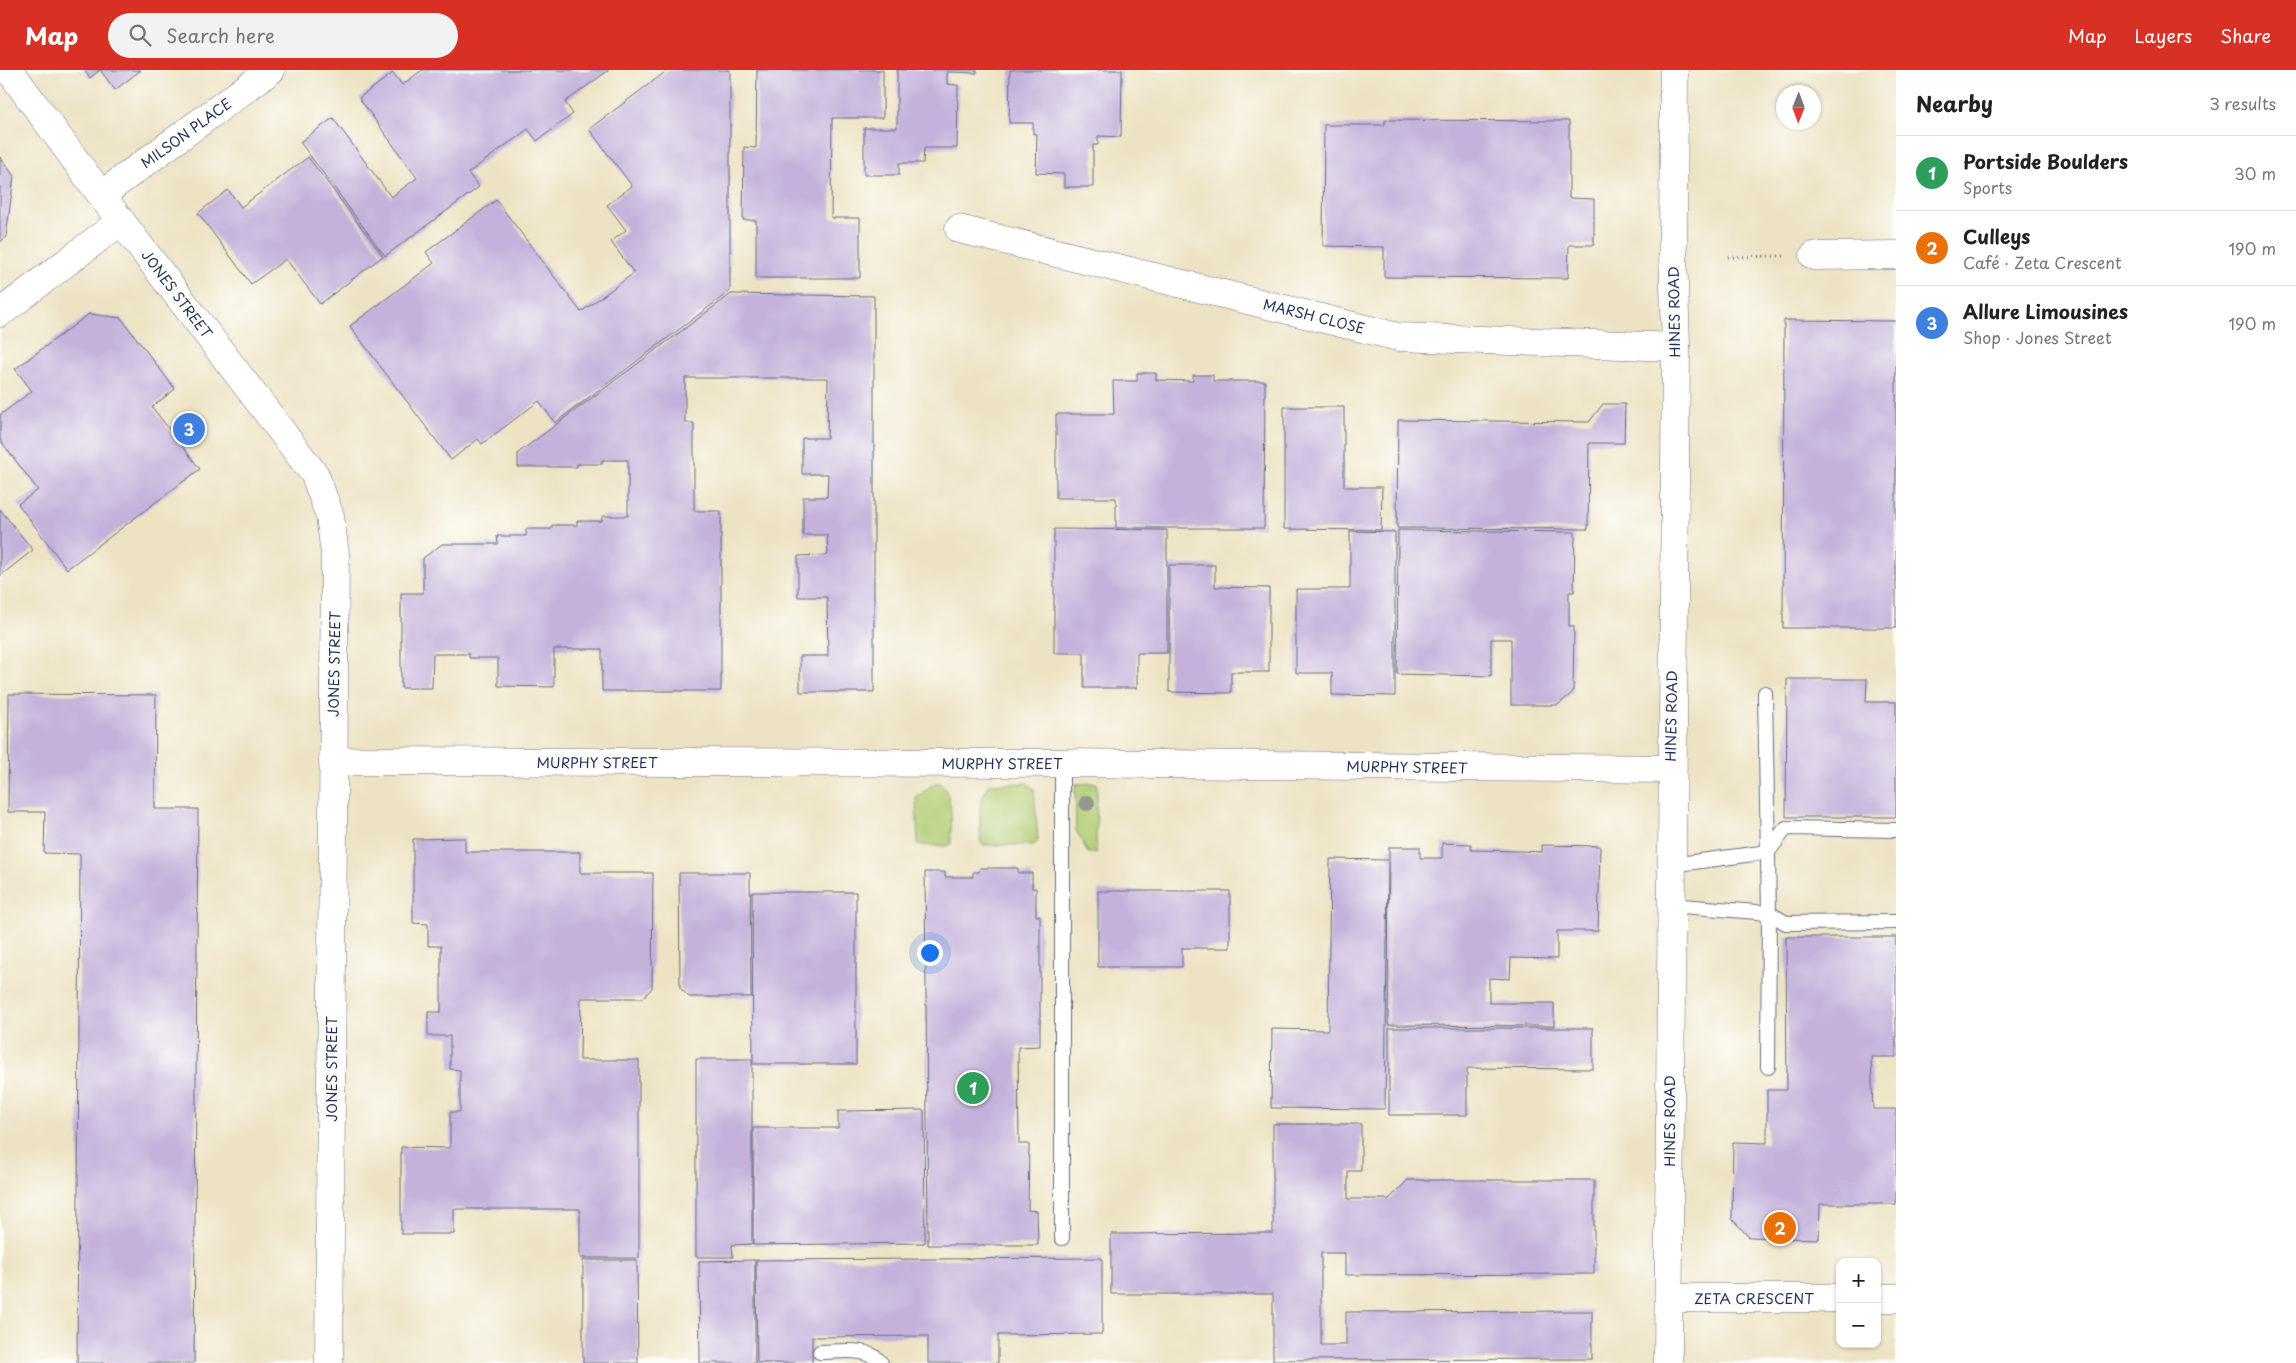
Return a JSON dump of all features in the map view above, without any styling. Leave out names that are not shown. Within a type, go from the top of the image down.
[{"type":"street","name":"JONES STREET","points":[[9,70],[101,195],[315,475],[330,516],[335,554],[330,1363]]},
{"type":"street","name":"MILSON PLACE","points":[[101,195],[271,70]]},
{"type":"street","name":"HINES ROAD","points":[[1668,1363],[1670,865],[1676,348],[1673,253],[1674,70]]},
{"type":"street","points":[[0,313],[121,221]]},
{"type":"street","name":"MARSH CLOSE","points":[[959,229],[1398,337],[1676,348]]},
{"type":"street","points":[[1814,256],[1896,255]]},
{"type":"street","name":"MURPHY STREET","points":[[333,761],[1062,763],[1671,769]]},
{"type":"street","name":"ZETA CRESCENT","points":[[1669,1298],[1836,1298]]},
{"type":"street","points":[[1881,1298],[1896,1298]]},
{"type":"lane","points":[[1765,693],[1769,913],[1768,1067]]},
{"type":"lane","points":[[1062,763],[1062,1238]]},
{"type":"lane","points":[[1670,865],[1768,852],[1786,828],[1896,830]]},
{"type":"lane","points":[[1670,905],[1769,913],[1786,923],[1896,922]]},
{"type":"lane","points":[[820,1352],[870,1354],[882,1363]]},
{"type":"path","points":[[1728,257],[1814,256]]},
{"type":"green space","points":[[934,783],[941,783],[950,804],[951,844],[947,846],[918,845],[916,798]]},
{"type":"green space","points":[[1027,783],[1034,789],[1038,841],[1034,845],[984,845],[981,843],[981,805],[989,784]]},
{"type":"green space","points":[[1097,783],[1096,853],[1088,853],[1076,830],[1075,784]]},
{"type":"building","points":[[84,70],[100,70],[90,78]]},
{"type":"building","points":[[100,70],[141,70],[115,90]]},
{"type":"building","points":[[422,70],[609,70],[565,102],[573,114],[537,141],[528,129],[468,173],[479,187],[385,256],[300,142],[333,118],[391,197],[417,178],[359,98],[393,73],[402,85]]},
{"type":"building","points":[[668,70],[730,70],[730,291],[555,423],[539,401],[482,444],[478,439],[451,460],[350,326],[434,263],[426,252],[496,200],[581,312],[634,273],[611,242],[626,230],[607,205],[632,186],[589,129]]},
{"type":"building","points":[[757,70],[883,70],[883,118],[832,118],[831,218],[860,218],[860,278],[756,278],[756,220],[743,220],[744,147],[756,148]]},
{"type":"building","points":[[897,70],[977,70],[977,73],[947,72],[947,84],[958,85],[957,148],[924,148],[923,163],[899,163],[899,175],[864,175],[864,128],[897,128]]},
{"type":"building","points":[[1010,70],[1122,70],[1121,137],[1098,136],[1098,145],[1093,145],[1093,187],[1064,187],[1064,174],[1036,173],[1037,134],[1033,134],[1033,123],[1009,123]]},
{"type":"building","points":[[1385,120],[1569,121],[1569,198],[1594,199],[1594,245],[1569,245],[1568,278],[1384,277],[1384,247],[1323,246],[1324,125],[1385,125]]},
{"type":"building","points":[[0,157],[14,176],[6,237],[0,242]]},
{"type":"building","points":[[308,157],[383,256],[320,304],[286,259],[251,284],[198,213],[228,190],[241,207]]},
{"type":"building","points":[[731,294],[874,296],[874,692],[800,692],[800,656],[828,656],[827,597],[798,597],[798,556],[828,555],[827,535],[803,535],[803,497],[827,497],[828,474],[802,474],[802,438],[827,438],[828,378],[685,378],[685,423],[694,423],[694,511],[721,511],[721,691],[602,691],[602,649],[554,649],[554,687],[498,686],[498,658],[469,658],[469,654],[433,654],[432,688],[401,688],[401,593],[423,593],[423,558],[442,544],[498,544],[497,536],[526,536],[526,529],[552,529],[552,525],[577,525],[577,521],[602,521],[602,516],[628,516],[628,460],[602,460],[602,464],[577,464],[577,467],[518,467],[518,453]]},
{"type":"building","points":[[89,314],[121,318],[175,389],[152,407],[200,469],[67,569],[18,504],[38,490],[0,440],[0,415],[32,391],[15,369]]},
{"type":"building","points":[[1784,320],[1896,321],[1896,628],[1783,628]]},
{"type":"building","points":[[1137,373],[1156,373],[1156,380],[1193,381],[1193,375],[1213,375],[1213,381],[1265,381],[1264,528],[1116,528],[1116,498],[1056,498],[1056,414],[1114,414],[1113,381],[1137,381]]},
{"type":"building","points":[[1603,404],[1625,404],[1624,443],[1589,443],[1588,529],[1397,528],[1398,420],[1589,422]]},
{"type":"building","points":[[1284,407],[1344,407],[1344,487],[1382,487],[1381,530],[1284,529]]},
{"type":"building","points":[[0,509],[33,550],[0,576]]},
{"type":"building","points":[[1054,529],[1167,530],[1167,653],[1137,653],[1137,688],[1084,688],[1084,653],[1054,653]]},
{"type":"building","points":[[1398,530],[1575,532],[1574,592],[1569,592],[1569,626],[1574,626],[1573,692],[1558,705],[1511,705],[1511,639],[1491,639],[1491,676],[1397,674]]},
{"type":"building","points":[[1350,531],[1395,532],[1395,696],[1332,695],[1332,673],[1296,673],[1296,589],[1350,589]]},
{"type":"building","points":[[1169,565],[1215,565],[1215,587],[1269,588],[1269,672],[1231,672],[1231,693],[1169,692]]},
{"type":"building","points":[[1787,679],[1867,679],[1866,702],[1896,702],[1896,817],[1786,817]]},
{"type":"building","points":[[9,694],[156,695],[155,809],[198,809],[194,1363],[77,1363],[80,854],[44,853],[45,812],[8,812]]},
{"type":"building","points":[[465,838],[465,852],[580,852],[580,873],[653,873],[652,988],[643,998],[581,998],[580,1060],[639,1060],[639,1258],[580,1258],[580,1209],[454,1209],[454,1234],[401,1234],[401,1147],[450,1148],[450,1112],[460,1112],[460,1070],[450,1069],[450,1036],[428,1036],[428,1012],[441,1012],[441,946],[428,946],[428,924],[413,923],[413,839]]},
{"type":"building","points":[[1442,843],[1471,844],[1471,850],[1542,852],[1542,845],[1600,846],[1598,931],[1557,931],[1557,959],[1511,958],[1510,979],[1489,978],[1489,1003],[1554,1003],[1554,1026],[1388,1025],[1389,847],[1420,847],[1420,858],[1442,858]]},
{"type":"building","points":[[1330,859],[1388,860],[1385,1109],[1271,1108],[1272,1029],[1328,1030]]},
{"type":"building","points":[[980,868],[1018,868],[1018,873],[1032,873],[1032,888],[1036,888],[1036,916],[1040,916],[1040,1046],[1018,1047],[1019,1144],[1029,1144],[1028,1210],[1037,1211],[1038,1245],[928,1245],[925,872],[945,872],[945,877],[973,877],[973,872],[979,872]]},
{"type":"building","points":[[679,873],[750,873],[751,997],[689,997],[680,988]]},
{"type":"building","points":[[1098,891],[1230,891],[1230,948],[1182,948],[1182,967],[1098,967]]},
{"type":"building","points":[[752,892],[856,892],[856,1064],[753,1064]]},
{"type":"building","points":[[1786,937],[1896,937],[1896,1057],[1871,1057],[1873,1109],[1896,1109],[1896,1204],[1820,1204],[1819,1239],[1749,1237],[1732,1219],[1733,1142],[1767,1143],[1767,1090],[1787,1090]]},
{"type":"building","points":[[1389,1028],[1593,1028],[1593,1069],[1467,1068],[1467,1115],[1389,1115]]},
{"type":"building","points":[[696,1059],[752,1059],[752,1244],[732,1245],[733,1257],[696,1257]]},
{"type":"building","points":[[924,1110],[925,1243],[753,1245],[753,1128],[838,1128],[838,1111]]},
{"type":"building","points":[[1273,1124],[1361,1124],[1361,1171],[1348,1171],[1348,1199],[1389,1199],[1408,1180],[1594,1180],[1594,1274],[1345,1275],[1345,1253],[1321,1253],[1321,1345],[1346,1345],[1346,1312],[1592,1311],[1592,1359],[1273,1360],[1273,1294],[1111,1294],[1111,1234],[1273,1233]]},
{"type":"building","points":[[1102,1258],[1102,1334],[998,1335],[998,1363],[928,1363],[928,1336],[812,1337],[812,1363],[757,1363],[756,1260]]},
{"type":"building","points":[[583,1260],[637,1260],[638,1363],[583,1363]]},
{"type":"building","points":[[755,1260],[755,1363],[700,1363],[699,1261]]},
{"type":"place","name":"Allure Limousines","points":[[189,429]]},
{"type":"place","name":"Portside Boulders","points":[[973,1088]]},
{"type":"place","name":"Culleys","points":[[1780,1228]]}]
